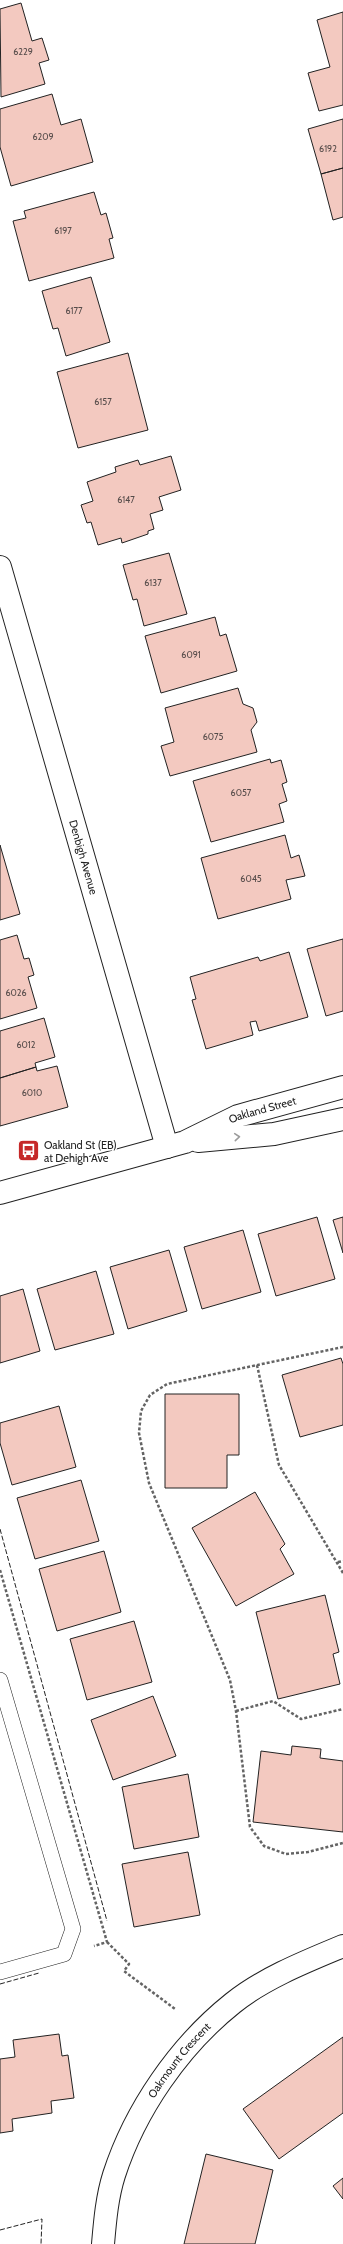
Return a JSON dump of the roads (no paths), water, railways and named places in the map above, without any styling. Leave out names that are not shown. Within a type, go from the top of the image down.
[{"type":"street","name":"Denbigh Avenue","points":[[0,567],[176,1144]]},
{"type":"street","name":"Oakland Street","points":[[0,1193],[176,1144],[238,1116],[343,1087]]},
{"type":"street","name":"Oakland Street","points":[[176,1144],[274,1134],[343,1119]]},
{"type":"street","name":"Oakmount Crescent","points":[[103,2244],[105,2221],[114,2176],[135,2125],[163,2078],[201,2032],[234,2002],[288,1969],[343,1946]]},
{"type":"lane","points":[[0,1680],[73,1929],[64,1954],[0,1972]]},
{"type":"place","name":"Oakland St (EB) at Dehigh Ave","points":[[28,1151]]}]
